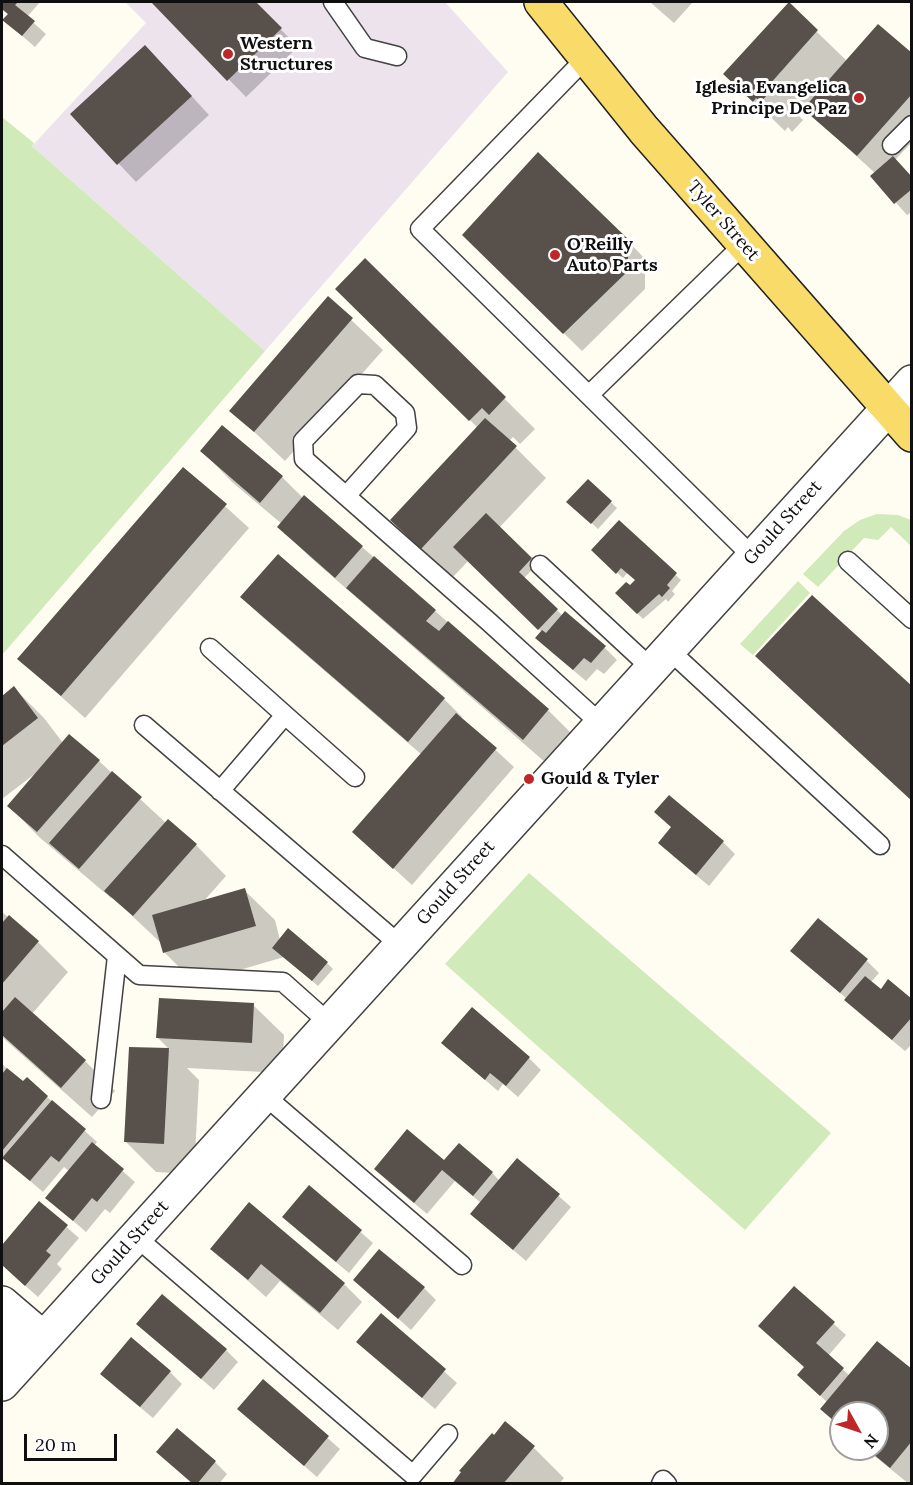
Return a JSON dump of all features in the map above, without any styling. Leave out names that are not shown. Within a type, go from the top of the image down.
[{"type":"main road","name":"Tyler Street","points":[[541,2],[644,130],[912,435]]},
{"type":"street","name":"Gould Street","points":[[2,1384],[23,1346],[136,1237],[912,382]]},
{"type":"street","points":[[2,1304],[23,1346]]},
{"type":"lane","points":[[333,2],[365,48],[397,56]]},
{"type":"lane","points":[[586,58],[420,229],[753,557]]},
{"type":"lane","points":[[892,145],[912,125]]},
{"type":"lane","points":[[589,395],[743,245]]},
{"type":"lane","points":[[346,496],[407,428],[405,413],[375,385],[358,384],[303,441],[304,459],[601,724]]},
{"type":"lane","points":[[848,561],[912,619]]},
{"type":"lane","points":[[540,566],[660,659],[880,845]]},
{"type":"lane","points":[[210,648],[355,777]]},
{"type":"lane","points":[[220,790],[285,715]]},
{"type":"lane","points":[[144,725],[400,945]]},
{"type":"lane","points":[[2,855],[139,975],[283,982],[329,1023]]},
{"type":"lane","points":[[101,1099],[117,956]]},
{"type":"lane","points":[[264,1095],[462,1265]]},
{"type":"lane","points":[[136,1237],[413,1474],[448,1434]]},
{"type":"lane","points":[[661,1484],[663,1480],[667,1484]]},
{"type":"shaded area","points":[[125,2],[445,2],[508,72],[265,351],[32,146],[146,23]]},
{"type":"green space","points":[[2,117],[34,143],[32,146],[265,351],[2,655]]},
{"type":"green space","points":[[877,514],[898,515],[911,520],[911,546],[891,527],[878,540],[864,538],[818,587],[803,574],[844,531],[860,520]]},
{"type":"green space","points":[[798,581],[810,593],[753,655],[740,644]]},
{"type":"green space","points":[[529,873],[831,1133],[745,1230],[445,964]]},
{"type":"building","points":[[2,2],[18,2],[15,5],[35,21],[22,36],[2,20],[8,14],[2,9]]},
{"type":"building","name":"Western Structures","points":[[151,2],[256,2],[282,28],[227,81]]},
{"type":"building","points":[[789,2],[818,30],[769,85],[773,88],[761,102],[756,98],[753,102],[723,74]]},
{"type":"building","points":[[878,24],[912,53],[912,94],[857,156],[803,109]]},
{"type":"building","points":[[145,45],[192,96],[117,165],[70,114]]},
{"type":"building","name":"O'Reilly Auto Parts","points":[[538,152],[628,239],[628,271],[563,334],[462,235]]},
{"type":"building","points":[[893,156],[912,177],[912,189],[894,204],[870,176]]},
{"type":"building","points":[[365,258],[506,397],[489,415],[482,408],[469,421],[335,289]]},
{"type":"building","points":[[328,296],[353,318],[254,432],[229,411]]},
{"type":"building","points":[[485,418],[517,446],[421,549],[390,520]]},
{"type":"building","points":[[222,425],[283,476],[260,503],[200,451]]},
{"type":"building","points":[[183,467],[227,504],[61,696],[17,659]]},
{"type":"building","points":[[588,479],[612,501],[591,524],[566,502]]},
{"type":"building","points":[[304,495],[363,546],[335,578],[277,527]]},
{"type":"building","points":[[486,513],[532,558],[519,572],[558,609],[538,630],[453,547]]},
{"type":"building","points":[[619,520],[677,573],[667,585],[670,588],[662,597],[659,594],[637,614],[615,593],[626,582],[630,585],[635,580],[621,568],[616,574],[591,550]]},
{"type":"building","points":[[278,554],[445,698],[408,742],[240,597]]},
{"type":"building","points":[[374,556],[436,610],[426,621],[439,631],[448,621],[549,709],[523,740],[346,588]]},
{"type":"building","points":[[812,595],[912,686],[912,801],[755,656]]},
{"type":"building","points":[[565,611],[606,646],[591,663],[584,658],[573,670],[535,638],[542,630],[546,633]]},
{"type":"building","points":[[14,686],[38,718],[2,746],[2,696]]},
{"type":"building","points":[[456,713],[497,748],[393,869],[352,832]]},
{"type":"building","points":[[69,734],[100,760],[37,832],[7,806]]},
{"type":"building","points":[[112,771],[142,797],[79,869],[49,843]]},
{"type":"building","points":[[669,795],[724,841],[696,875],[658,843],[671,827],[654,812]]},
{"type":"building","points":[[168,819],[197,844],[133,916],[104,891]]},
{"type":"building","points":[[245,888],[256,926],[163,953],[152,915]]},
{"type":"building","points":[[9,915],[39,941],[2,984],[2,923]]},
{"type":"building","points":[[818,918],[868,959],[840,993],[790,951]]},
{"type":"building","points":[[288,928],[328,962],[312,981],[272,948]]},
{"type":"building","points":[[865,976],[881,989],[888,979],[912,999],[912,1017],[892,1040],[844,1000]]},
{"type":"building","points":[[15,997],[86,1060],[61,1088],[2,1035],[2,1012]]},
{"type":"building","points":[[159,998],[254,1003],[252,1043],[156,1038]]},
{"type":"building","points":[[472,1007],[530,1057],[506,1086],[490,1073],[485,1080],[441,1043]]},
{"type":"building","points":[[129,1047],[169,1048],[164,1144],[124,1142]]},
{"type":"building","points":[[7,1068],[23,1081],[27,1077],[48,1096],[2,1151],[2,1074]]},
{"type":"building","points":[[52,1100],[86,1129],[59,1162],[51,1156],[30,1181],[2,1158]]},
{"type":"building","points":[[407,1129],[444,1160],[459,1143],[493,1172],[473,1196],[442,1170],[414,1203],[374,1169]]},
{"type":"building","points":[[92,1142],[124,1169],[97,1202],[92,1198],[73,1221],[45,1198]]},
{"type":"building","points":[[517,1158],[560,1194],[513,1250],[470,1214]]},
{"type":"building","points":[[309,1185],[362,1230],[336,1262],[282,1217]]},
{"type":"building","points":[[39,1201],[68,1225],[46,1251],[51,1255],[25,1286],[2,1265],[2,1245]]},
{"type":"building","points":[[249,1202],[345,1283],[320,1313],[261,1264],[248,1280],[210,1249]]},
{"type":"building","points":[[379,1249],[425,1287],[398,1319],[353,1280]]},
{"type":"building","points":[[794,1286],[835,1322],[816,1343],[844,1368],[820,1396],[797,1375],[804,1367],[758,1326]]},
{"type":"building","points":[[162,1294],[227,1349],[201,1379],[136,1324]]},
{"type":"building","points":[[381,1313],[446,1369],[422,1398],[356,1342]]},
{"type":"building","points":[[131,1337],[171,1371],[140,1407],[100,1374]]},
{"type":"building","points":[[877,1341],[912,1369],[912,1441],[890,1468],[882,1461],[889,1461],[889,1401],[829,1401],[829,1417],[820,1409]]},
{"type":"building","points":[[263,1379],[329,1436],[304,1466],[237,1409]]},
{"type":"building","points":[[505,1421],[535,1446],[503,1484],[452,1484],[461,1472],[459,1471]]},
{"type":"building","points":[[177,1428],[216,1461],[197,1484],[193,1484],[156,1452]]},
{"type":"place","name":"Western Structures","points":[[228,54]]},
{"type":"place","name":"Iglesia Evangelica Principe De Paz","points":[[859,98]]},
{"type":"place","name":"O'Reilly Auto Parts","points":[[555,255]]},
{"type":"place","name":"Gould & Tyler","points":[[529,779]]}]
